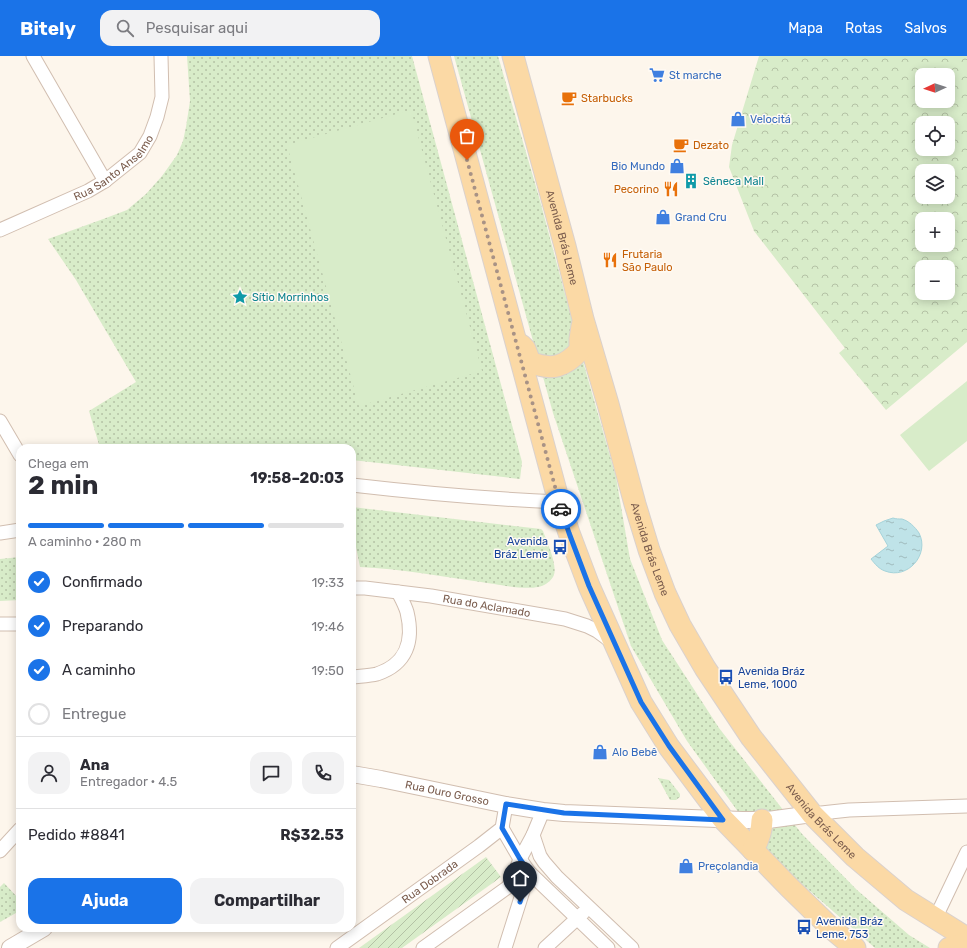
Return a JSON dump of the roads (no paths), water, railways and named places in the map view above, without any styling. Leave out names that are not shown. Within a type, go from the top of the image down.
[{"type":"main road","points":[[439,56],[559,502],[589,586],[641,702],[669,746],[723,820],[831,928],[855,948]]},
{"type":"main road","name":"Avenida Brás Leme","points":[[513,56],[583,319],[635,504],[649,550],[665,593],[680,625],[705,668],[747,731],[812,814],[855,857],[906,900],[967,938]]},
{"type":"main road","points":[[515,339],[525,349],[530,362],[541,366],[558,366],[573,358],[580,350],[583,319]]},
{"type":"main road","points":[[753,850],[760,834],[762,820]]},
{"type":"main road","points":[[949,948],[967,943]]},
{"type":"street","points":[[33,56],[105,181]]},
{"type":"street","name":"Rua Santo Anselmo","points":[[0,230],[88,191],[105,181],[140,153],[150,136],[157,117],[162,96],[161,56]]},
{"type":"street","points":[[0,421],[16,448]]},
{"type":"street","points":[[356,485],[406,491],[559,502]]},
{"type":"street","points":[[0,533],[16,531]]},
{"type":"street","name":"Rua do Aclamado","points":[[356,588],[431,596],[565,619],[587,626],[615,643]]},
{"type":"street","points":[[356,676],[376,674],[390,668],[402,658],[408,645],[410,630],[407,610],[398,592]]},
{"type":"street","points":[[0,624],[16,624]]},
{"type":"street","name":"Rua Ouro Grosso","points":[[356,775],[506,804],[564,813],[723,820],[762,820],[812,814]]},
{"type":"street","points":[[506,804],[502,828],[529,872],[608,948]]},
{"type":"street","points":[[812,814],[849,810],[967,806]]},
{"type":"street","points":[[423,948],[508,887],[520,859],[533,835],[543,810]]},
{"type":"street","name":"Rua Dobrada","points":[[337,948],[502,828]]},
{"type":"street","points":[[0,851],[16,834]]},
{"type":"street","points":[[533,835],[540,856],[557,877],[632,948]]},
{"type":"street","points":[[935,919],[967,852]]},
{"type":"street","points":[[505,948],[529,872]]},
{"type":"street","points":[[544,948],[590,908]]},
{"type":"street","points":[[10,948],[37,932]]},
{"type":"water","points":[[893,518],[902,519],[912,524],[919,533],[922,541],[922,549],[915,563],[902,572],[894,573],[881,569],[871,559],[888,546],[876,525]]},
{"type":"place","name":"St marche","points":[[657,75]]},
{"type":"place","name":"Starbucks","points":[[569,98]]},
{"type":"place","name":"Velocitá","points":[[738,119]]},
{"type":"place","name":"Dezato","points":[[681,145]]},
{"type":"place","name":"Bio Mundo","points":[[677,166]]},
{"type":"place","name":"Sêneca Mall","points":[[691,181]]},
{"type":"place","name":"Pecorino","points":[[671,189]]},
{"type":"place","name":"Grand Cru","points":[[663,217]]},
{"type":"place","name":"Frutaria São Paulo","points":[[610,260]]},
{"type":"place","name":"Sítio Morrinhos","points":[[240,297]]},
{"type":"place","name":"Avenida Bráz Leme","points":[[560,547]]},
{"type":"place","name":"Avenida Bráz Leme, 1000","points":[[726,677]]},
{"type":"place","name":"Alo Bebê","points":[[600,752]]},
{"type":"place","name":"Preçolandia","points":[[686,866]]},
{"type":"place","name":"Avenida Bráz Leme, 753","points":[[804,927]]}]
